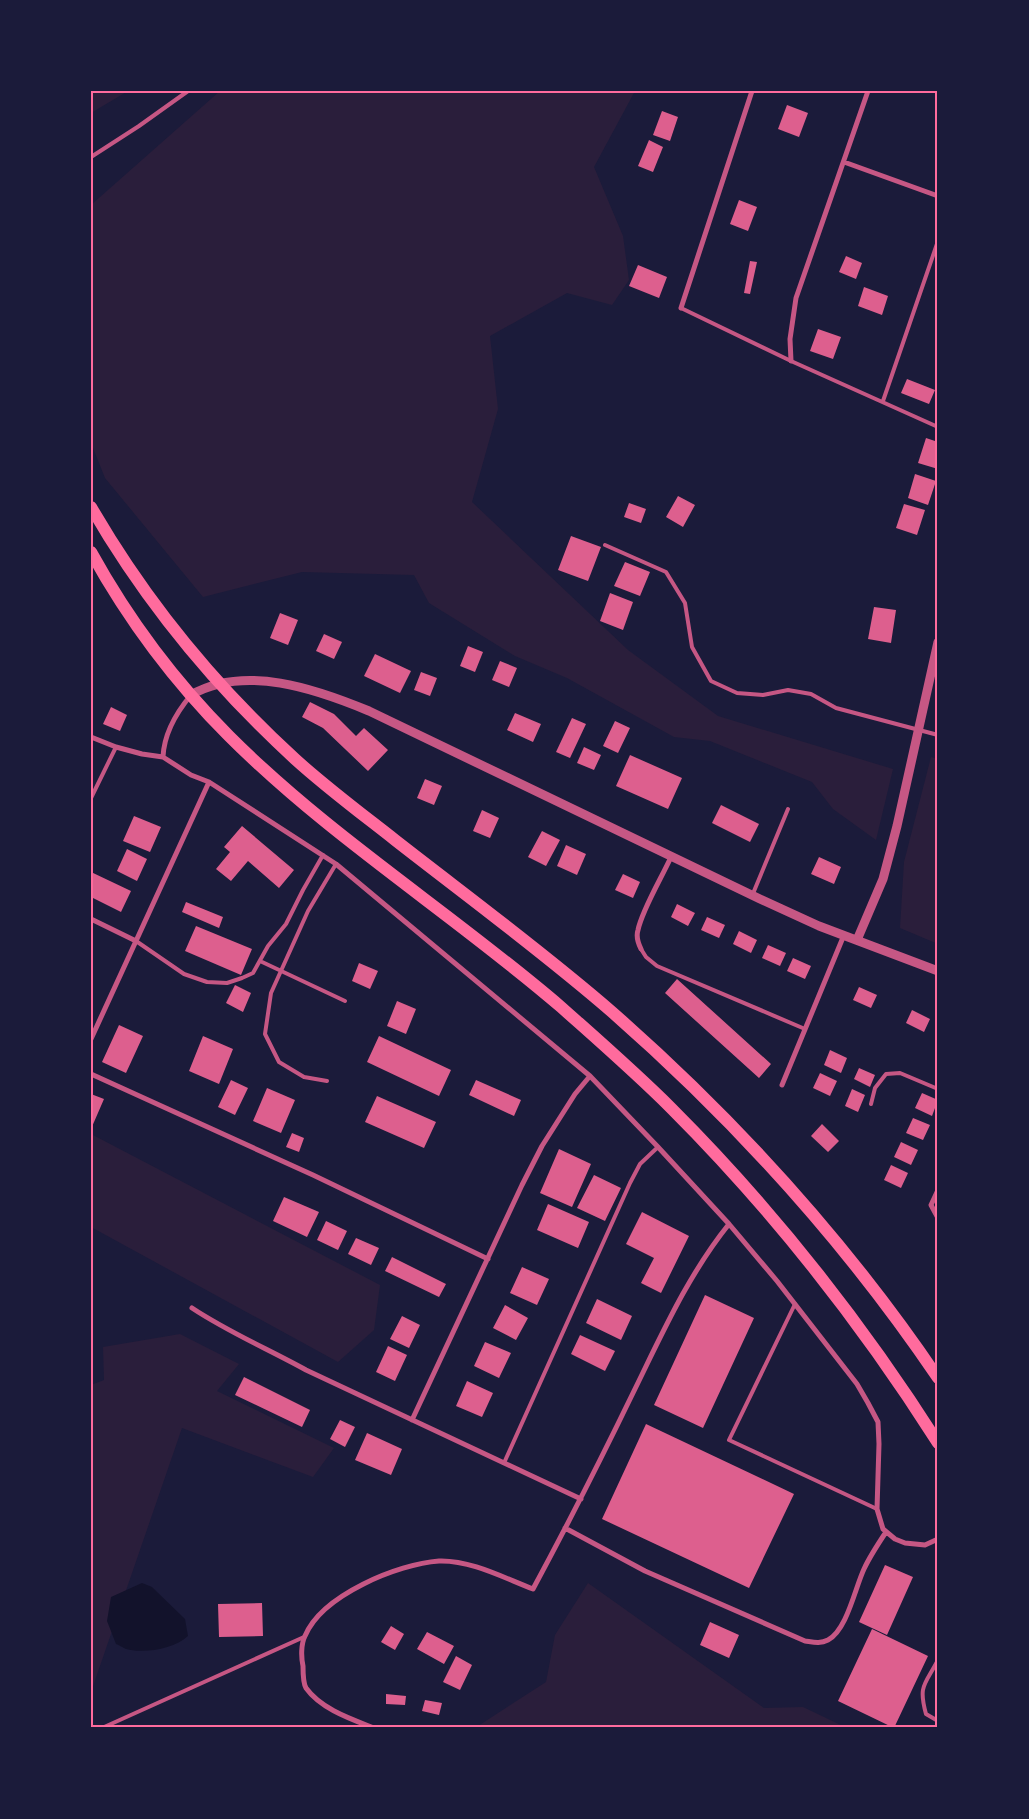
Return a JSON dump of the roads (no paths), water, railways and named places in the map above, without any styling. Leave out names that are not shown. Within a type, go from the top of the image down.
[{"type":"highway","points":[[91,507],[146,593],[171,627],[219,684],[297,761],[356,810],[562,970],[676,1070],[738,1131],[802,1202],[882,1300],[938,1378]]},
{"type":"highway","points":[[91,552],[139,629],[191,695],[228,735],[277,781],[336,830],[491,950],[558,1005],[623,1062],[671,1108],[731,1171],[802,1253],[877,1351],[938,1443]]},
{"type":"street","points":[[681,308],[752,91]]},
{"type":"street","points":[[791,361],[790,339],[796,298],[868,91]]},
{"type":"street","points":[[844,162],[938,196]]},
{"type":"street","points":[[857,940],[883,879],[898,826],[938,644]]},
{"type":"street","points":[[163,757],[168,732],[179,709],[191,695],[203,688],[244,681],[272,682],[308,689],[337,698],[387,720],[752,896],[844,935],[938,971]]},
{"type":"street","points":[[91,736],[116,747],[163,757],[190,775],[209,782],[323,855],[590,1076],[729,1224],[795,1304],[856,1384],[876,1417],[879,1444],[877,1509],[883,1529],[895,1539],[916,1545],[925,1545],[938,1539]]},
{"type":"street","points":[[91,1039],[175,860],[209,782]]},
{"type":"street","points":[[641,949],[638,941],[638,931],[641,920],[671,858]]},
{"type":"street","points":[[91,918],[136,941]]},
{"type":"street","points":[[782,1085],[844,935]]},
{"type":"street","points":[[91,1074],[313,1175],[488,1259]]},
{"type":"street","points":[[412,1420],[522,1184],[542,1146],[575,1094],[590,1076]]},
{"type":"street","points":[[938,1190],[931,1205],[938,1218]]},
{"type":"street","points":[[374,1728],[350,1719],[320,1702],[305,1687],[302,1658],[304,1637],[316,1619],[347,1593],[383,1575],[412,1566],[440,1561],[461,1563],[482,1569],[533,1590],[581,1499],[681,1296],[703,1259],[729,1224]]},
{"type":"street","points":[[192,1308],[213,1322],[269,1349],[306,1370],[581,1499]]},
{"type":"street","points":[[566,1528],[697,1595],[805,1641],[818,1643],[829,1640],[842,1627],[864,1569],[873,1550],[886,1532]]},
{"type":"lane","points":[[91,157],[188,91]]},
{"type":"lane","points":[[883,401],[938,241]]},
{"type":"lane","points":[[681,308],[791,361],[938,427]]},
{"type":"lane","points":[[605,545],[666,572],[685,603],[692,647],[711,681],[737,693],[763,695],[788,690],[811,694],[836,708],[938,735]]},
{"type":"lane","points":[[91,798],[116,747]]},
{"type":"lane","points":[[752,896],[788,809]]},
{"type":"lane","points":[[136,941],[184,974],[207,982],[227,983],[253,973],[268,946],[286,924],[302,890],[323,855]]},
{"type":"lane","points":[[327,1081],[304,1077],[279,1062],[265,1034],[271,993],[308,911],[336,864]]},
{"type":"lane","points":[[641,949],[646,957],[657,966],[805,1030]]},
{"type":"lane","points":[[260,961],[345,1001]]},
{"type":"lane","points":[[871,1104],[875,1088],[886,1074],[900,1073],[938,1089]]},
{"type":"lane","points":[[504,1463],[630,1183],[640,1164],[658,1147]]},
{"type":"lane","points":[[795,1304],[730,1440],[877,1509]]},
{"type":"lane","points":[[102,1728],[304,1637]]},
{"type":"lane","points":[[938,1660],[924,1685],[921,1696],[926,1714],[938,1721]]}]
